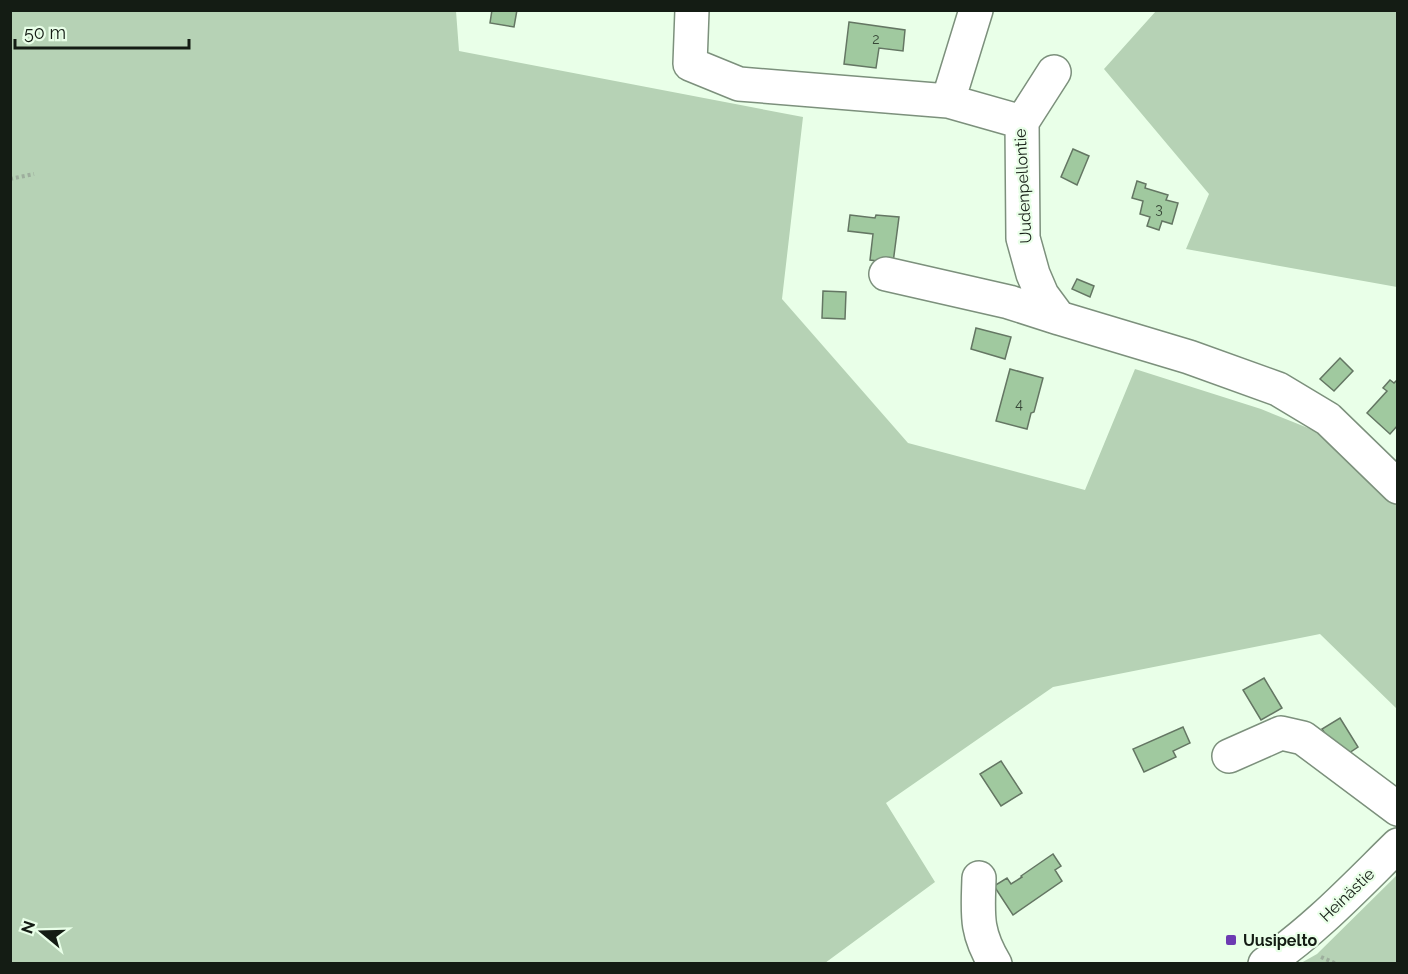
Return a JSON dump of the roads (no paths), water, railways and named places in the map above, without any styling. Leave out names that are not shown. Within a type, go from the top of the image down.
[{"type":"street","name":"Uudenpellontie","points":[[692,10],[690,64],[739,84],[948,101],[1022,122],[1023,238],[1037,284],[1059,318]]},
{"type":"street","points":[[948,101],[976,10]]},
{"type":"street","points":[[1022,122],[1054,72]]},
{"type":"street","points":[[886,274],[1009,302],[1189,357],[1278,389],[1328,418],[1398,487]]},
{"type":"street","points":[[1229,756],[1281,733],[1304,738],[1398,809]]},
{"type":"street","name":"Heinästie","points":[[1265,963],[1292,945],[1333,910],[1398,845]]},
{"type":"street","points":[[979,878],[977,921],[984,945],[995,963]]},
{"type":"place","name":"Uusipelto","points":[[1231,940]]}]
